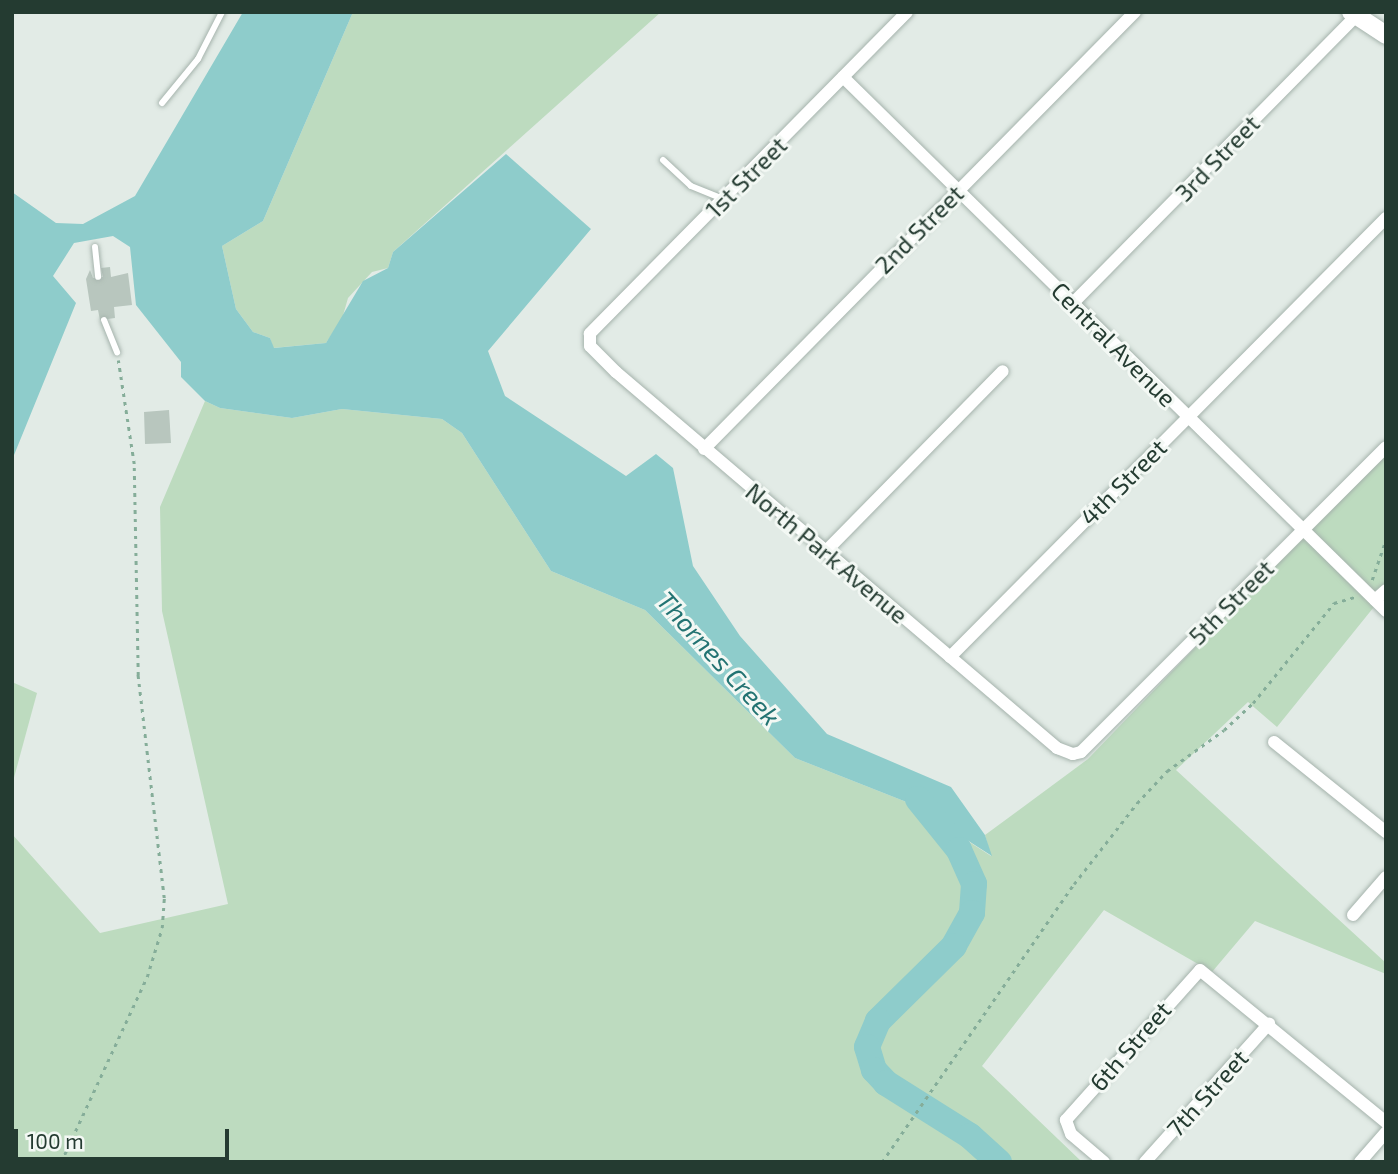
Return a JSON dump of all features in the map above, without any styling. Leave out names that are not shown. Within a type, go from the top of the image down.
[{"type":"street","name":"1st Street","points":[[588,342],[590,334],[725,200],[907,12]]},
{"type":"street","name":"2nd Street","points":[[704,449],[1135,12]]},
{"type":"street","points":[[1356,14],[1386,35]]},
{"type":"street","name":"3rd Street","points":[[1073,303],[1356,14]]},
{"type":"street","name":"Central Avenue","points":[[843,77],[1386,611]]},
{"type":"street","name":"4th Street","points":[[950,657],[1386,218]]},
{"type":"street","name":"North Park Avenue","points":[[588,342],[704,449],[1058,748],[1073,754]]},
{"type":"street","points":[[826,551],[1003,371]]},
{"type":"street","name":"5th Street","points":[[1073,754],[1386,447]]},
{"type":"street","points":[[1375,600],[1386,590]]},
{"type":"street","points":[[1274,742],[1386,832]]},
{"type":"street","points":[[1353,915],[1386,877]]},
{"type":"street","name":"6th Street","points":[[1104,1162],[1066,1127],[1068,1117],[1200,970],[1269,1024]]},
{"type":"street","points":[[1269,1024],[1386,1122]]},
{"type":"street","name":"7th Street","points":[[1145,1162],[1269,1024]]},
{"type":"street","points":[[1360,1162],[1386,1132]]},
{"type":"lane","points":[[162,103],[198,59],[222,12]]},
{"type":"lane","points":[[663,160],[691,186],[725,200]]},
{"type":"lane","points":[[94,247],[98,277]]},
{"type":"lane","points":[[104,320],[117,352]]},
{"type":"path","points":[[61,1162],[157,953],[164,898],[138,675],[134,464],[117,352]]},
{"type":"path","points":[[1371,583],[1386,539]]},
{"type":"path","points":[[882,1162],[1081,875],[1137,803],[1167,771],[1247,709],[1334,603],[1358,596]]},
{"type":"green space","points":[[353,12],[661,12],[393,252],[388,268],[372,272],[348,298],[342,319],[326,343],[273,348],[270,338],[253,332],[236,309],[222,246],[263,221]]},
{"type":"green space","points":[[205,401],[220,408],[292,418],[342,409],[442,419],[462,433],[551,571],[645,610],[795,758],[909,803],[991,856],[985,835],[1088,759],[1386,449],[1386,592],[1277,727],[1248,702],[1176,770],[1386,963],[1386,974],[1255,921],[1212,972],[1104,910],[982,1066],[1082,1162],[12,1162],[12,834],[100,933],[228,904],[162,611],[160,507]]},
{"type":"green space","points":[[12,682],[37,693],[12,785]]},
{"type":"water","points":[[243,12],[353,12],[263,221],[222,246],[236,309],[253,332],[270,338],[274,348],[326,343],[363,281],[388,268],[393,252],[506,154],[591,229],[488,351],[505,396],[626,476],[656,454],[673,468],[693,566],[740,636],[827,734],[951,787],[985,835],[992,856],[909,803],[795,758],[645,610],[551,571],[462,433],[442,419],[342,409],[292,418],[220,408],[205,401],[181,377],[181,362],[136,305],[130,247],[113,236],[74,243],[53,276],[76,303],[12,460],[12,192],[56,223],[83,224],[135,196]]},
{"type":"building","points":[[110,267],[111,277],[128,273],[132,305],[114,307],[115,318],[100,320],[98,310],[91,311],[86,279],[90,270],[93,278],[103,277],[101,268]]},
{"type":"building","points":[[169,410],[171,443],[145,444],[144,412]]},
{"type":"waterway","name":"Thornes Creek","points":[[918,799],[959,850],[974,884],[972,913],[954,946],[878,1021],[867,1047],[874,1070],[886,1083],[970,1136],[999,1162]]}]
